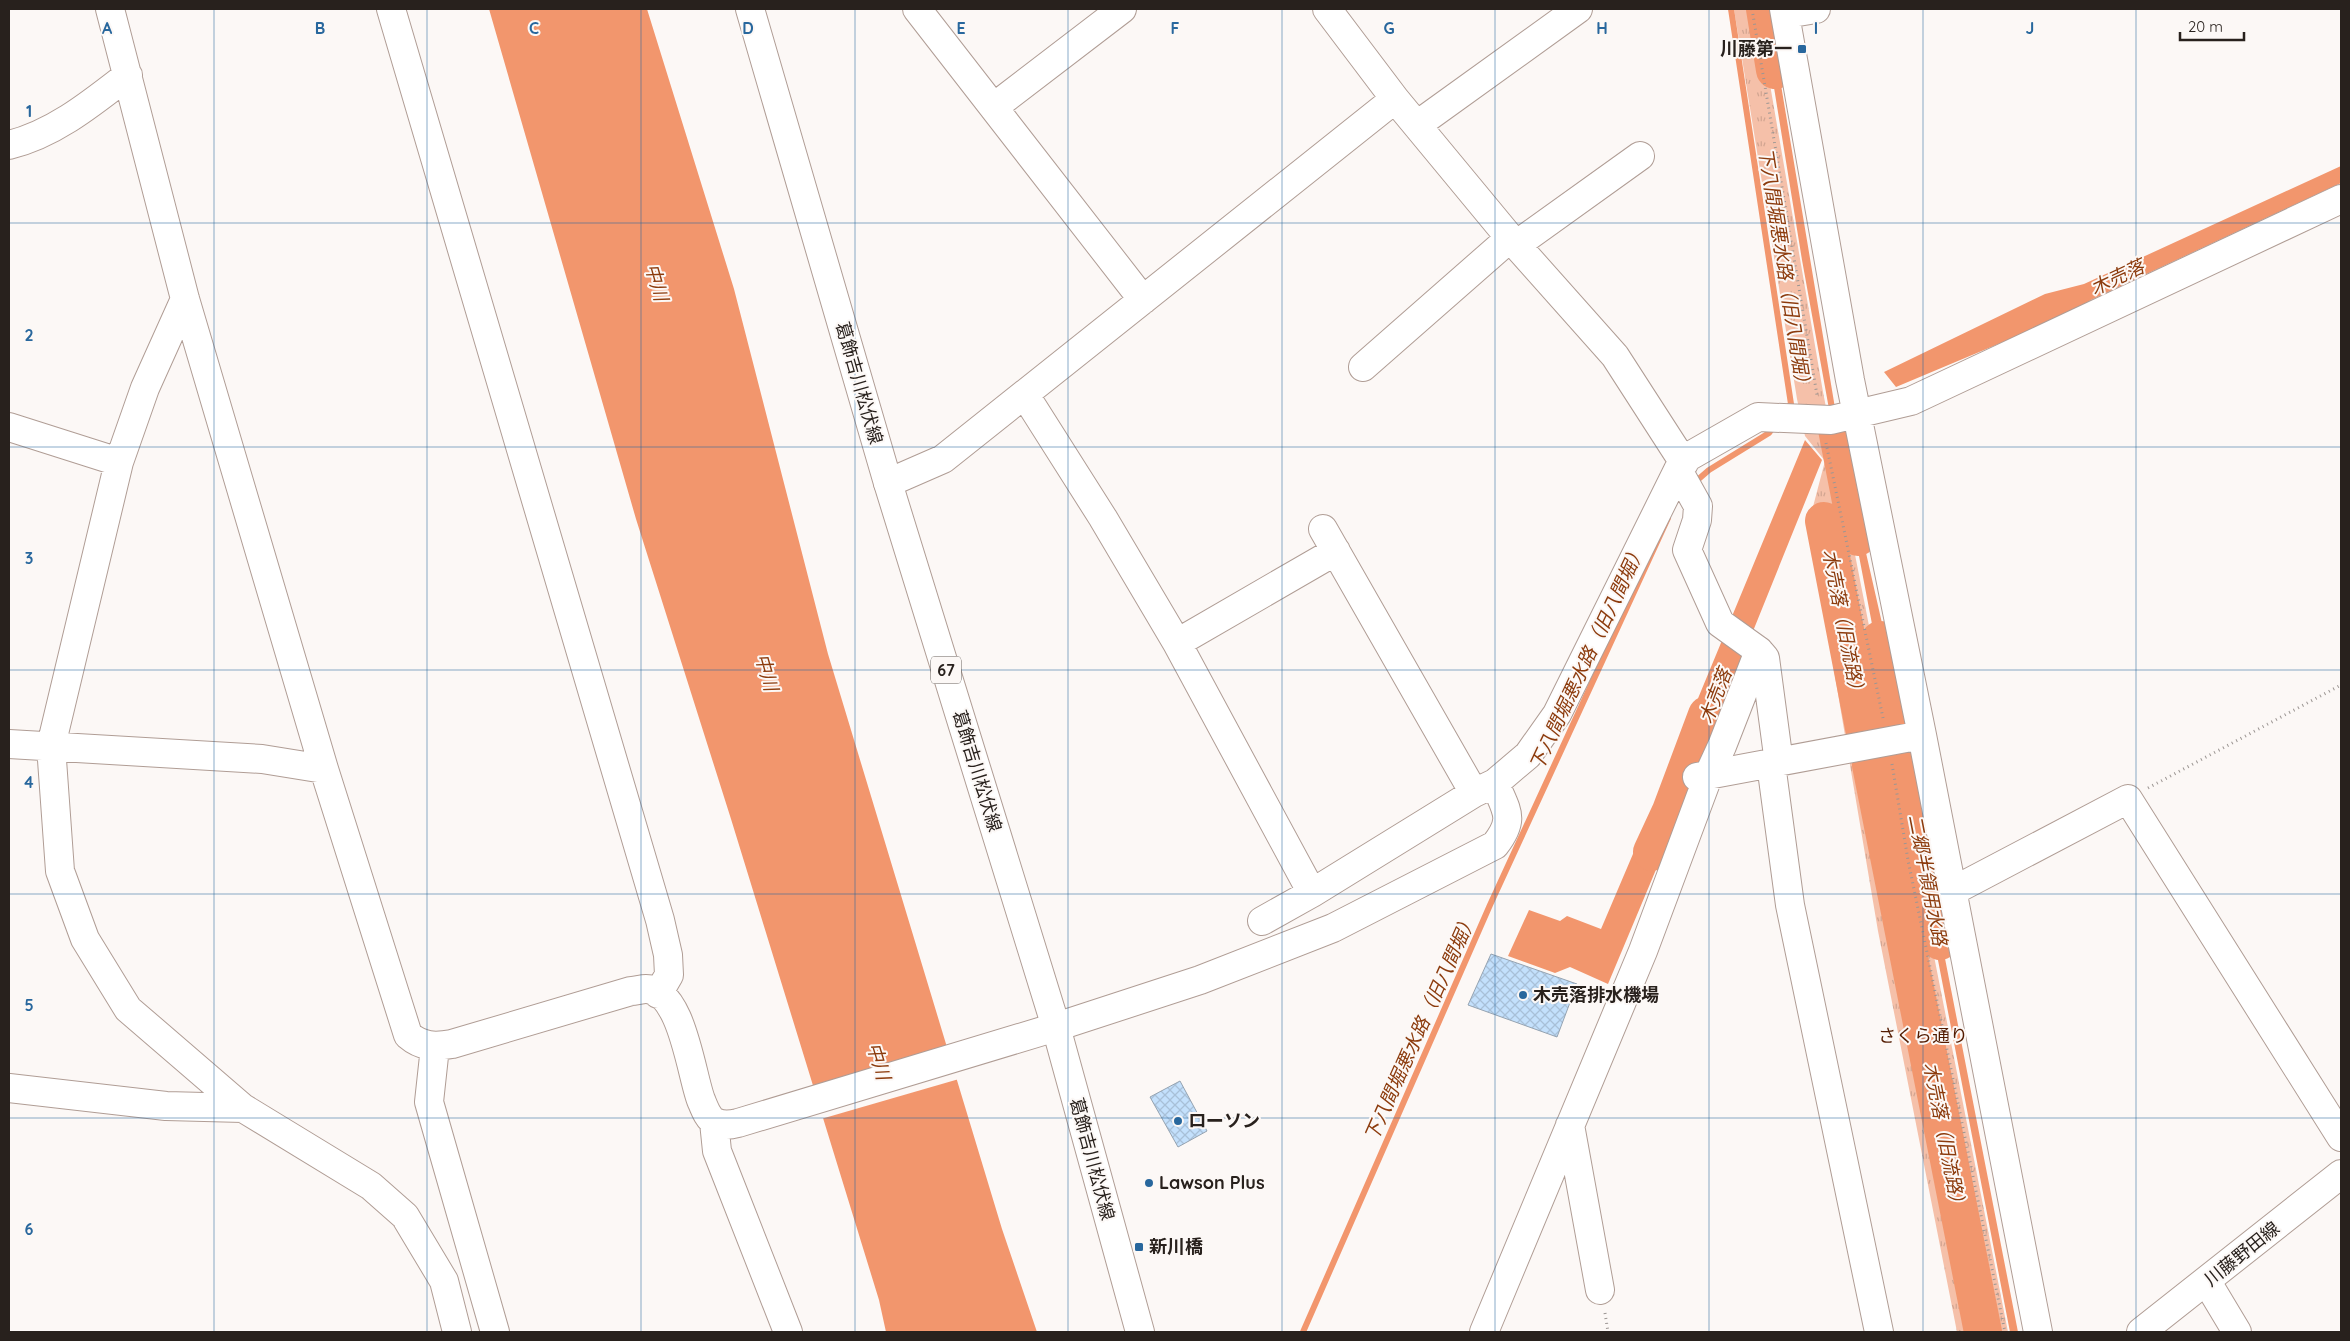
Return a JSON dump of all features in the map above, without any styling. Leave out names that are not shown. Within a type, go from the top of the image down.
[{"type":"street","points":[[110,9],[185,299],[324,769],[408,1035],[417,1042],[435,1047],[452,1044],[631,991],[648,989],[665,998],[677,1013],[697,1090],[705,1109],[726,1123],[1000,1044],[1200,980],[1333,928],[1496,845],[1506,830],[1509,817],[1484,788],[1330,540],[1177,643]]},
{"type":"street","points":[[391,9],[660,920],[668,955],[669,975],[658,994]]},
{"type":"street","name":"葛飾吉川松伏線","points":[[750,9],[888,483],[1056,1027],[1140,1332]]},
{"type":"street","points":[[917,9],[1144,300]]},
{"type":"street","points":[[994,108],[1122,9]]},
{"type":"street","points":[[1327,9],[1395,99],[1513,242],[1615,356],[1681,467],[1698,506],[1697,520],[1687,550],[1720,623],[1759,651],[1765,658],[1790,905],[1879,1332]]},
{"type":"street","points":[[1417,125],[1578,9]]},
{"type":"street","points":[[1816,9],[1785,12],[1848,370],[1831,418],[1922,735],[2038,1332]]},
{"type":"street","points":[[9,145],[49,130],[77,113],[128,75]]},
{"type":"street","points":[[888,483],[943,459],[1395,99]]},
{"type":"street","points":[[1364,367],[1513,242],[1640,156]]},
{"type":"street","points":[[1262,921],[1312,893],[1484,788],[1528,755],[1557,714],[1681,467],[1688,457],[1758,417],[1831,418],[1911,401],[2341,199]]},
{"type":"street","points":[[185,299],[145,388],[118,462],[51,746],[60,871],[85,939],[128,1010],[243,1108],[371,1186],[405,1216],[444,1281],[457,1332]]},
{"type":"street","points":[[1025,395],[1103,518],[1177,643],[1312,893]]},
{"type":"street","points":[[9,427],[118,462]]},
{"type":"street","points":[[1484,1332],[1643,951],[1703,775],[1722,746],[1759,651]]},
{"type":"street","points":[[1703,775],[1775,764],[1922,735]]},
{"type":"street","points":[[9,744],[262,759],[324,769]]},
{"type":"street","points":[[1953,891],[2128,799],[2341,1136]]},
{"type":"street","points":[[435,1047],[429,1102],[495,1332]]},
{"type":"street","points":[[9,1088],[166,1106],[243,1108]]},
{"type":"street","points":[[726,1123],[717,1151],[788,1332]]},
{"type":"street","points":[[1570,1124],[1600,1290]]},
{"type":"street","name":"川藤野田線","points":[[2141,1332],[2207,1282],[2341,1174]]},
{"type":"street","points":[[2207,1282],[2237,1332]]},
{"type":"path","points":[[1752,9],[1831,418],[1889,742],[1908,860],[2005,1332]]},
{"type":"path","points":[[2128,799],[2341,685]]},
{"type":"green space","name":"さくら通り","points":[[1734,9],[1757,9],[1823,392],[2008,1332],[1957,1332],[1878,931],[1809,522],[1825,461],[1805,436],[1797,399]]},
{"type":"water","name":"中川","points":[[489,9],[647,9],[734,289],[828,654],[1002,1229],[1037,1332],[886,1332],[879,1300],[731,819],[636,519]]},
{"type":"water","points":[[1770,19],[1835,408],[1829,409],[1802,260],[1763,20]]},
{"type":"water","points":[[2341,166],[2341,183],[2091,300],[2058,319],[1896,387],[1884,372],[2045,294],[2084,284]]},
{"type":"water","points":[[1805,440],[1822,460],[1701,760],[1670,766]]},
{"type":"water","points":[[1851,487],[1897,689],[1885,692],[1846,488]]},
{"type":"water","points":[[1904,789],[1914,792],[1930,879],[1922,881]]},
{"type":"water","points":[[1677,804],[1681,810],[1608,984],[1570,967],[1555,973],[1508,956],[1529,910],[1560,921],[1567,916],[1601,929],[1653,807]]},
{"type":"water","points":[[1932,892],[2018,1332],[2010,1332],[1925,893]]},
{"type":"pier","points":[[950,1047],[959,1079],[821,1119],[812,1088]]},
{"type":"building","name":"木売落排水機場","points":[[1491,954],[1577,984],[1557,1037],[1468,1005]]},
{"type":"building","points":[[1180,1081],[1207,1131],[1178,1147],[1150,1097]]},
{"type":"waterway","name":"下八間堀悪水路（旧八間堀）","points":[[1731,9],[1791,404],[1785,411]]},
{"type":"waterway","name":"二郷半領用水路","points":[[1765,9],[1775,70]]},
{"type":"waterway","name":"下八間堀悪水路（旧八間堀）","points":[[1694,483],[1709,470],[1769,433],[1775,425]]},
{"type":"waterway","name":"二郷半領用水路","points":[[1837,429],[1858,537]]},
{"type":"waterway","name":"下八間堀悪水路（旧八間堀）","points":[[1303,1332],[1490,905],[1668,518]]},
{"type":"waterway","name":"木売落（旧流路）","points":[[1824,521],[1864,728]]},
{"type":"waterway","name":"二郷半領用水路","points":[[1880,640],[1940,941]]},
{"type":"waterway","name":"木売落","points":[[1652,852],[1671,811],[1707,715]]},
{"type":"waterway","name":"木売落（旧流路）","points":[[1871,765],[1983,1332]]},
{"type":"place","name":"川藤第一","points":[[1802,49]]},
{"type":"place","name":"木売落排水機場","points":[[1523,995]]},
{"type":"place","name":"ローソン","points":[[1178,1121]]},
{"type":"place","name":"Lawson Plus","points":[[1149,1183]]},
{"type":"place","name":"新川橋","points":[[1139,1247]]}]
